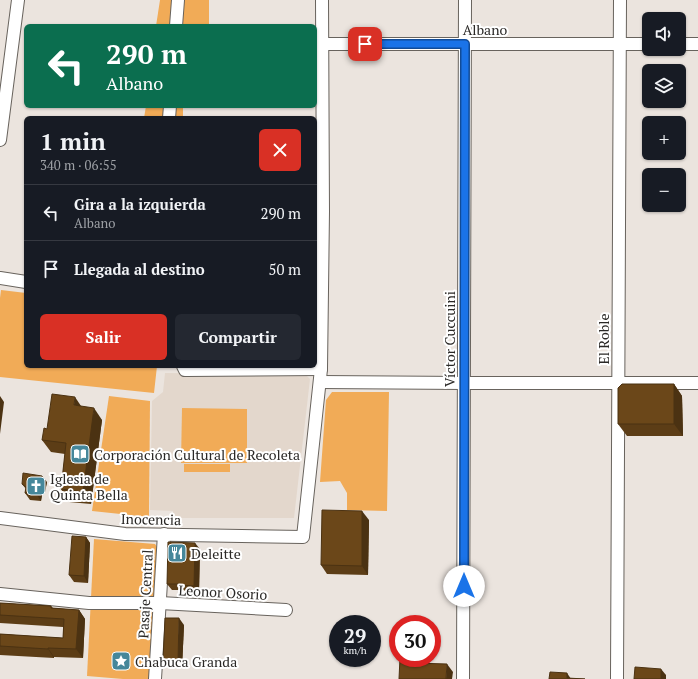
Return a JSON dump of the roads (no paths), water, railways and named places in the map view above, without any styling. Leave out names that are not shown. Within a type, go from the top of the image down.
[{"type":"street","points":[[0,140],[18,0]]},
{"type":"street","points":[[176,24],[178,0]]},
{"type":"street","points":[[322,0],[323,211],[320,382],[698,383]]},
{"type":"street","name":"Víctor Cuccuini","points":[[463,679],[466,0]]},
{"type":"street","name":"El Roble","points":[[617,679],[620,0]]},
{"type":"street","name":"Albano","points":[[322,44],[642,44]]},
{"type":"street","points":[[686,44],[698,44]]},
{"type":"street","points":[[0,278],[24,282]]},
{"type":"street","points":[[184,368],[185,370],[321,370]]},
{"type":"street","name":"Inocencia","points":[[0,518],[118,533],[303,537],[320,382]]},
{"type":"street","name":"Pasaje Central","points":[[155,679],[164,534]]},
{"type":"street","name":"Leonor Osorio","points":[[0,594],[89,603],[160,604],[286,610]]},
{"type":"place","name":"Corporación Cultural de Recoleta","points":[[80,454]]},
{"type":"place","name":"Iglesia de Quinta Bella","points":[[36,486]]},
{"type":"place","name":"Deleitte","points":[[177,553]]},
{"type":"place","name":"Chabuca Granda","points":[[121,661]]}]
